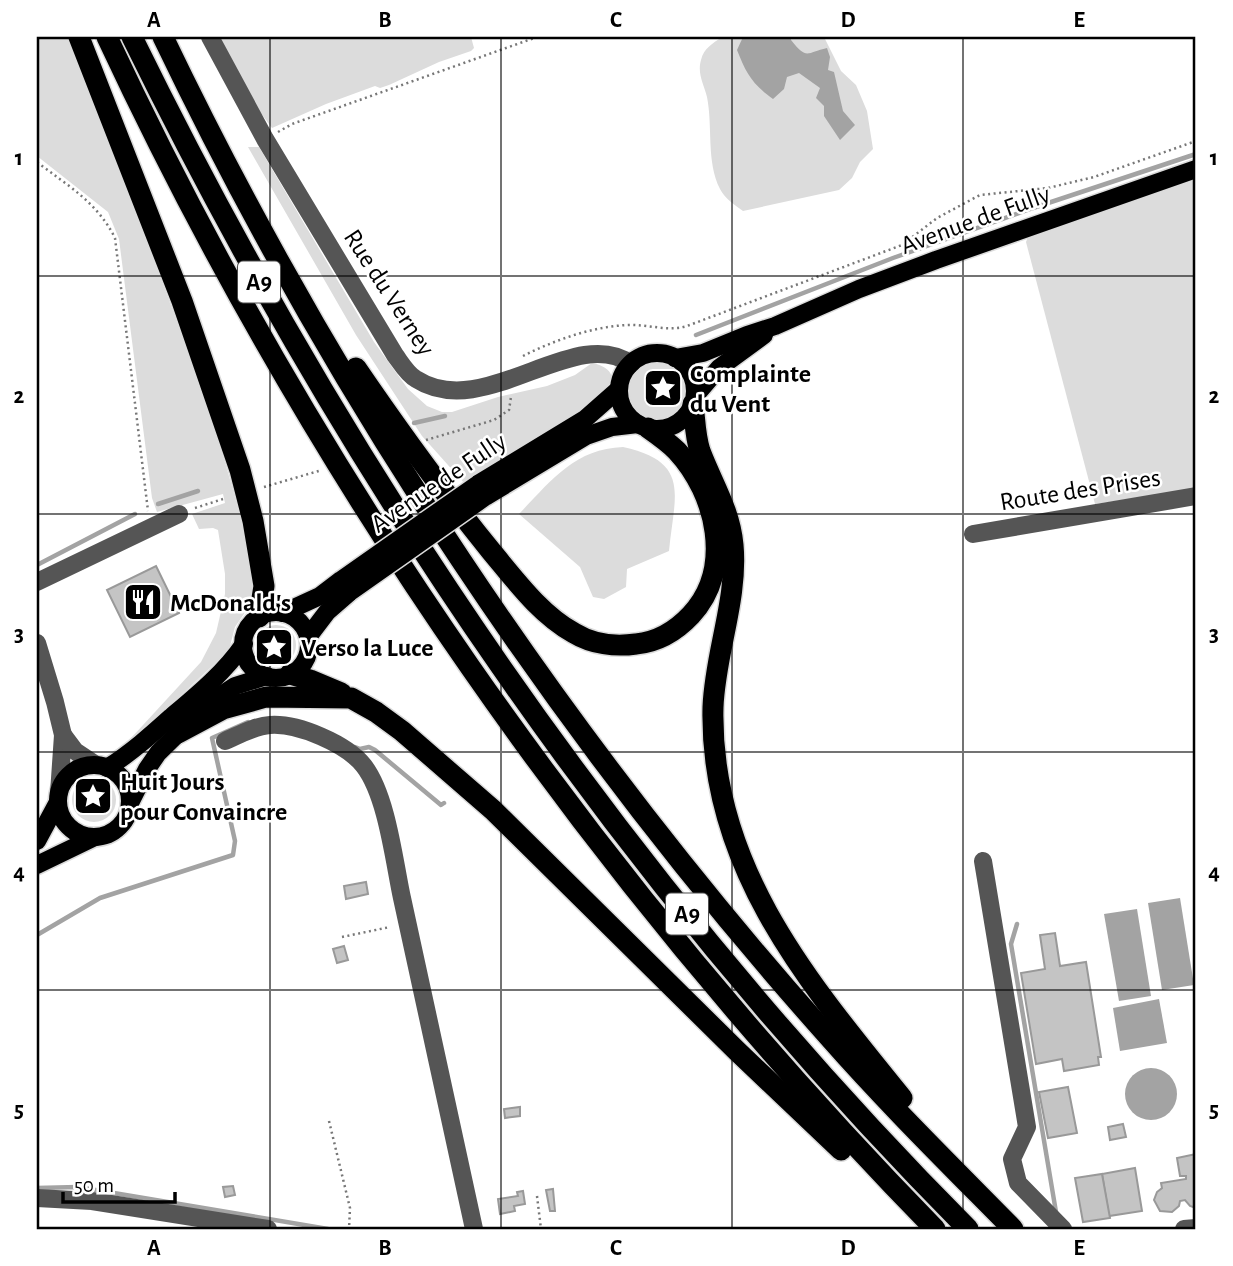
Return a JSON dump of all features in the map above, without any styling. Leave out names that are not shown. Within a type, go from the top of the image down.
[{"type":"highway","points":[[79,37],[182,301],[240,470],[253,521],[264,586],[260,617]]},
{"type":"highway","name":"A9","points":[[107,37],[230,282],[310,421],[449,638],[575,813],[670,933],[801,1088],[935,1229]]},
{"type":"highway","name":"A9","points":[[132,37],[243,253],[322,391],[401,520],[531,710],[631,843],[744,982],[840,1093],[968,1229]]},
{"type":"highway","points":[[163,37],[242,193],[337,361],[418,493],[543,677],[607,765],[717,905],[801,1006],[894,1108],[1014,1229]]},
{"type":"highway","points":[[242,193],[383,408],[480,538],[546,613],[575,634],[601,643],[627,646],[644,643],[676,629],[700,605],[715,567],[716,537],[703,492],[678,452],[643,426]]},
{"type":"highway","points":[[694,400],[700,450],[726,509],[734,547],[733,581],[717,665],[713,725],[719,786],[736,850],[768,916],[819,990],[898,1092],[1014,1229]]},
{"type":"highway","points":[[290,674],[327,686],[351,698],[402,731],[493,810],[737,1051],[925,1229]]},
{"type":"highway","points":[[178,733],[223,709],[266,696],[351,698]]},
{"type":"main road","name":"Avenue de Fully","points":[[675,358],[703,353],[936,260],[1196,169]]},
{"type":"main road","name":"Avenue de Fully","points":[[694,400],[719,368],[775,326]]},
{"type":"main road","points":[[656,353],[675,358],[691,374],[695,385],[694,400],[684,418],[664,429],[643,426],[624,410],[619,389],[622,375],[631,363],[642,356],[656,353]]},
{"type":"main road","name":"Avenue de Fully","points":[[283,613],[346,586],[585,419],[619,389]]},
{"type":"main road","name":"Avenue de Fully","points":[[482,491],[586,436],[612,427],[643,426]]},
{"type":"main road","name":"Avenue de Fully","points":[[308,637],[346,586]]},
{"type":"main road","points":[[37,841],[50,821],[63,782],[72,772],[83,767],[102,767],[144,741],[201,692],[236,656],[244,644],[247,630],[260,617],[268,613],[283,613],[300,623],[308,637],[307,657],[299,669],[281,677],[267,676],[224,692],[178,733],[147,768],[121,825],[107,835],[67,848],[37,864]]},
{"type":"main road","points":[[244,644],[250,664],[267,676]]},
{"type":"main road","points":[[102,767],[124,782],[130,803]]},
{"type":"main road","points":[[58,798],[60,813],[69,827],[84,836],[95,837]]},
{"type":"street","name":"Rue du Verney","points":[[210,37],[265,139],[395,355],[413,377],[432,388],[475,390],[560,362],[594,354],[616,355],[631,363]]},
{"type":"street","name":"Route des Prises","points":[[973,534],[1196,496]]},
{"type":"street","points":[[37,582],[179,514]]},
{"type":"street","points":[[37,643],[62,735],[58,798]]},
{"type":"street","points":[[225,741],[259,727],[281,726],[317,735],[355,756],[368,772],[377,791],[474,1229]]},
{"type":"street","points":[[62,735],[82,758],[102,767]]},
{"type":"street","points":[[984,861],[1027,1127],[1012,1159],[1018,1183],[1063,1229]]},
{"type":"street","points":[[37,1198],[76,1199],[268,1229]]},
{"type":"street","points":[[1184,1229],[1196,1227]]},
{"type":"path","points":[[265,139],[292,124],[537,37]]},
{"type":"path","points":[[423,441],[494,419],[509,410],[513,366],[520,357],[544,345],[591,330],[629,325],[668,329],[687,326],[902,244],[937,218],[980,195],[1048,188],[1094,177],[1196,141]]},
{"type":"path","points":[[37,162],[91,203],[105,219],[115,238],[149,528]]},
{"type":"path","points":[[264,487],[322,470]]},
{"type":"path","points":[[179,514],[223,499]]},
{"type":"path","points":[[342,937],[407,923]]},
{"type":"path","points":[[329,1121],[350,1208],[349,1229]]},
{"type":"path","points":[[537,1196],[541,1229]]},
{"type":"shaded area","points":[[37,37],[67,37],[184,341],[232,486],[253,576],[248,608],[235,627],[225,654],[121,749],[201,662],[216,633],[225,594],[225,574],[218,530],[199,529],[192,514],[225,503],[223,494],[157,512],[152,498],[119,239],[108,212],[37,156]]},
{"type":"shaded area","points":[[217,37],[471,37],[474,48],[389,85],[380,88],[375,86],[326,104],[272,128],[257,108]]},
{"type":"shaded area","points":[[722,37],[824,37],[841,71],[856,85],[867,111],[873,149],[860,162],[852,178],[839,190],[743,211],[722,193],[713,167],[709,108],[700,70],[704,52]]},
{"type":"shaded area","points":[[743,37],[791,37],[804,53],[827,48],[830,57],[828,70],[834,72],[843,111],[855,125],[840,140],[824,116],[824,106],[816,98],[820,88],[799,73],[787,77],[784,89],[773,99],[766,94],[743,65],[737,50]]},
{"type":"shaded area","points":[[248,147],[259,147],[374,342],[408,389],[427,406],[442,412],[452,412],[498,397],[547,386],[575,375],[592,363],[604,367],[611,375],[612,385],[605,397],[465,484],[422,436],[356,335]]},
{"type":"shaded area","points":[[1196,180],[1196,489],[1095,504],[1026,242],[1028,237],[1097,210]]},
{"type":"shaded area","points":[[658,362],[674,367],[682,375],[687,391],[682,407],[674,415],[658,420],[642,415],[634,407],[629,391],[634,375],[642,367]]},
{"type":"shaded area","points":[[623,447],[660,462],[669,472],[674,484],[675,498],[669,551],[627,569],[626,587],[604,599],[593,597],[580,567],[519,514],[553,479],[577,460],[606,449]]},
{"type":"shaded area","points":[[276,625],[290,631],[296,645],[290,659],[276,665],[262,659],[256,645],[262,631]]},
{"type":"shaded area","points":[[94,778],[109,785],[116,800],[109,815],[94,822],[79,815],[72,800],[79,785]]},
{"type":"shaded area","points":[[1180,898],[1194,985],[1162,990],[1148,903]]},
{"type":"shaded area","points":[[1137,909],[1151,996],[1119,1001],[1104,914]]},
{"type":"shaded area","points":[[1159,999],[1167,1043],[1120,1051],[1113,1008]]},
{"type":"shaded area","points":[[1151,1068],[1161,1070],[1169,1076],[1175,1084],[1175,1104],[1169,1112],[1161,1118],[1151,1120],[1141,1118],[1133,1112],[1127,1104],[1125,1094],[1127,1084],[1133,1076],[1141,1070]]},
{"type":"building","name":"McDonald's","points":[[156,566],[179,613],[130,637],[107,590]]},
{"type":"building","points":[[366,882],[368,894],[346,899],[344,886]]},
{"type":"building","points":[[1055,933],[1060,966],[1086,962],[1101,1057],[1098,1057],[1099,1065],[1064,1071],[1062,1059],[1036,1064],[1021,973],[1045,969],[1040,935]]},
{"type":"building","points":[[344,946],[348,960],[337,963],[333,949]]},
{"type":"building","points":[[1068,1087],[1077,1133],[1048,1138],[1039,1092]]},
{"type":"building","points":[[520,1107],[520,1116],[505,1118],[504,1109]]},
{"type":"building","points":[[1123,1124],[1126,1137],[1110,1140],[1108,1127]]},
{"type":"building","points":[[1196,1154],[1196,1208],[1185,1200],[1180,1201],[1179,1206],[1172,1212],[1160,1211],[1154,1200],[1162,1188],[1161,1183],[1186,1179],[1186,1176],[1180,1176],[1177,1158]]},
{"type":"building","points":[[1135,1168],[1142,1211],[1109,1216],[1102,1174]]},
{"type":"building","points":[[1102,1174],[1110,1218],[1083,1222],[1075,1178]]},
{"type":"building","points":[[233,1186],[235,1195],[225,1197],[223,1187]]},
{"type":"building","points":[[553,1189],[555,1211],[550,1211],[546,1190]]},
{"type":"building","points":[[523,1191],[525,1204],[514,1206],[515,1211],[500,1214],[498,1199],[518,1196],[517,1192]]},
{"type":"waterway","points":[[696,335],[893,258],[1196,154]]},
{"type":"waterway","points":[[414,423],[445,416]]},
{"type":"waterway","points":[[158,504],[198,491]]},
{"type":"waterway","points":[[37,565],[135,514]]},
{"type":"waterway","points":[[37,935],[100,898],[233,855],[235,841],[212,738],[248,722]]},
{"type":"waterway","points":[[355,747],[375,750],[441,805],[444,803]]},
{"type":"waterway","points":[[1017,924],[1011,944],[1056,1212]]},
{"type":"waterway","points":[[37,1188],[78,1187],[328,1229]]},
{"type":"place","name":"Complainte du Vent","points":[[663,388]]},
{"type":"place","name":"McDonald's","points":[[143,602]]},
{"type":"place","name":"Verso la Luce","points":[[274,647]]},
{"type":"place","name":"Huit Jours pour Convaincre","points":[[93,796]]}]
